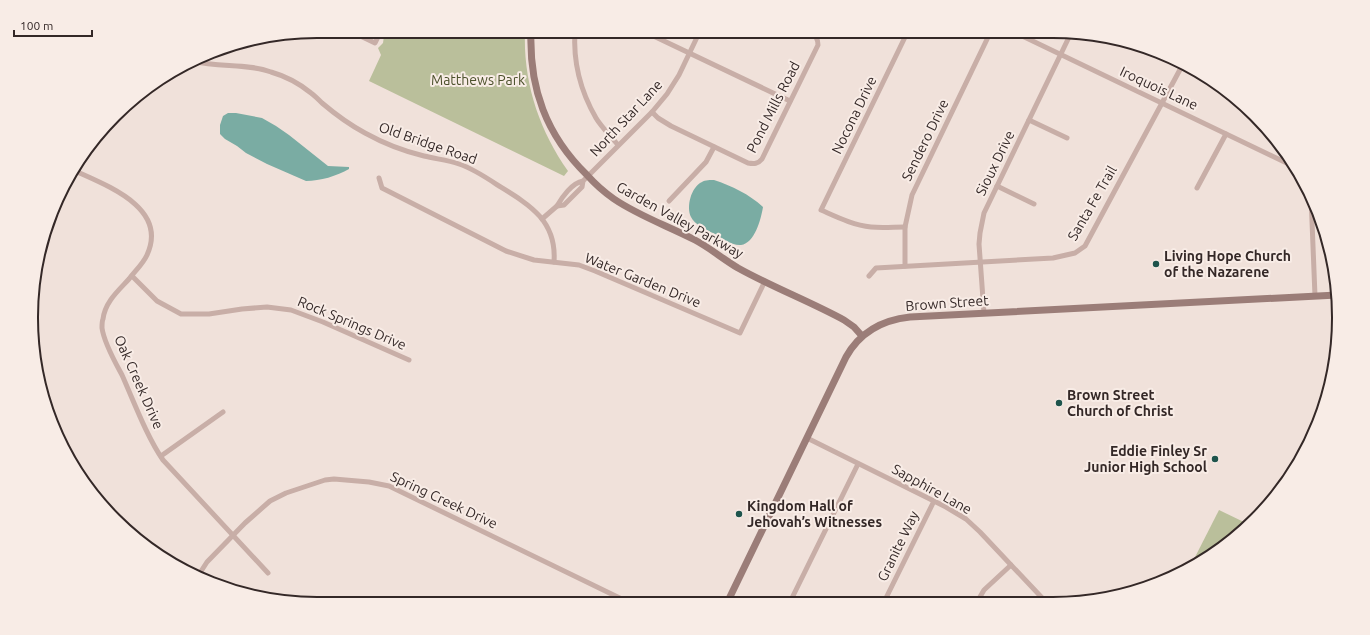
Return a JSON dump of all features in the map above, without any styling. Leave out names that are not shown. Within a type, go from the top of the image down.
[{"type":"main road","name":"Garden Valley Parkway","points":[[531,38],[531,63],[537,95],[541,106],[561,146],[585,179],[622,204],[710,248],[739,268],[844,320],[854,327],[862,336]]},
{"type":"main road","name":"Brown Street","points":[[730,597],[846,357],[857,340],[870,329],[882,323],[904,318],[1331,295]]},
{"type":"street","points":[[365,38],[375,43],[378,38]]},
{"type":"street","points":[[575,38],[575,51],[581,83],[588,101],[597,119],[618,145]]},
{"type":"street","points":[[658,38],[790,101]]},
{"type":"street","name":"North Star Lane","points":[[542,219],[557,206],[561,199],[577,182],[585,179],[662,101],[673,86],[696,38]]},
{"type":"street","name":"Pond Mills Road","points":[[714,147],[748,163],[756,164],[762,159],[818,45],[817,38]]},
{"type":"street","name":"Nocona Drive","points":[[905,38],[821,210],[860,225],[871,227],[905,227]]},
{"type":"street","name":"Sendero Drive","points":[[905,266],[905,227],[912,195],[988,38]]},
{"type":"street","name":"Iroquois Lane","points":[[1026,38],[1285,162]]},
{"type":"street","name":"Sioux Drive","points":[[984,313],[979,244],[981,223],[984,213],[1068,39]]},
{"type":"street","name":"Old Bridge Road","points":[[203,63],[240,65],[272,72],[311,93],[332,112],[358,130],[392,146],[460,164],[472,170],[530,206],[542,219],[549,231],[553,243],[554,262]]},
{"type":"street","name":"Santa Fe Trail","points":[[870,276],[876,268],[1053,258],[1076,253],[1085,246],[1180,69]]},
{"type":"street","points":[[652,112],[658,118],[671,126],[714,147],[703,165],[669,201]]},
{"type":"street","points":[[1029,120],[1067,138]]},
{"type":"street","points":[[1197,188],[1226,134]]},
{"type":"street","name":"Oak Creek Drive","points":[[78,173],[118,191],[133,202],[148,221],[151,229],[151,244],[147,255],[132,276],[111,298],[103,317],[102,327],[109,347],[154,444],[161,456],[268,573]]},
{"type":"street","name":"Water Garden Drive","points":[[379,178],[382,188],[506,251],[534,260],[579,265],[740,333],[765,281]]},
{"type":"street","points":[[996,186],[1034,204]]},
{"type":"street","points":[[1312,213],[1315,296]]},
{"type":"street","name":"Rock Springs Drive","points":[[132,276],[157,300],[181,314],[209,314],[267,307],[291,310],[312,317],[409,360]]},
{"type":"street","points":[[161,456],[223,412]]},
{"type":"street","name":"Sapphire Lane","points":[[807,438],[934,501],[966,520],[980,532],[1041,597]]},
{"type":"street","points":[[792,597],[858,464]]},
{"type":"street","name":"Spring Creek Drive","points":[[201,571],[207,562],[233,535],[270,501],[286,493],[325,480],[334,480],[380,483],[618,597]]},
{"type":"street","name":"Granite Way","points":[[886,597],[934,501]]},
{"type":"street","points":[[980,597],[984,590],[1011,565]]},
{"type":"green space","name":"Matthews Park","points":[[384,38],[525,38],[527,69],[535,105],[549,139],[568,171],[564,176],[369,81],[381,55],[378,48],[383,43]]},
{"type":"green space","points":[[1219,510],[1243,522],[1223,539],[1194,559]]},
{"type":"water","points":[[228,113],[262,118],[289,135],[328,166],[349,167],[349,169],[328,178],[306,181],[267,164],[246,153],[220,134],[220,125],[223,116]]},
{"type":"water","points":[[714,180],[740,191],[763,207],[761,218],[754,235],[746,243],[738,245],[730,243],[700,226],[691,217],[689,203],[695,188],[703,181]]},
{"type":"place","name":"Living Hope Church of the Nazarene","points":[[1156,264]]},
{"type":"place","name":"Brown Street Church of Christ","points":[[1059,403]]},
{"type":"place","name":"Eddie Finley Sr Junior High School","points":[[1215,459]]},
{"type":"place","name":"Kingdom Hall of Jehovah’s Witnesses","points":[[739,514]]}]
